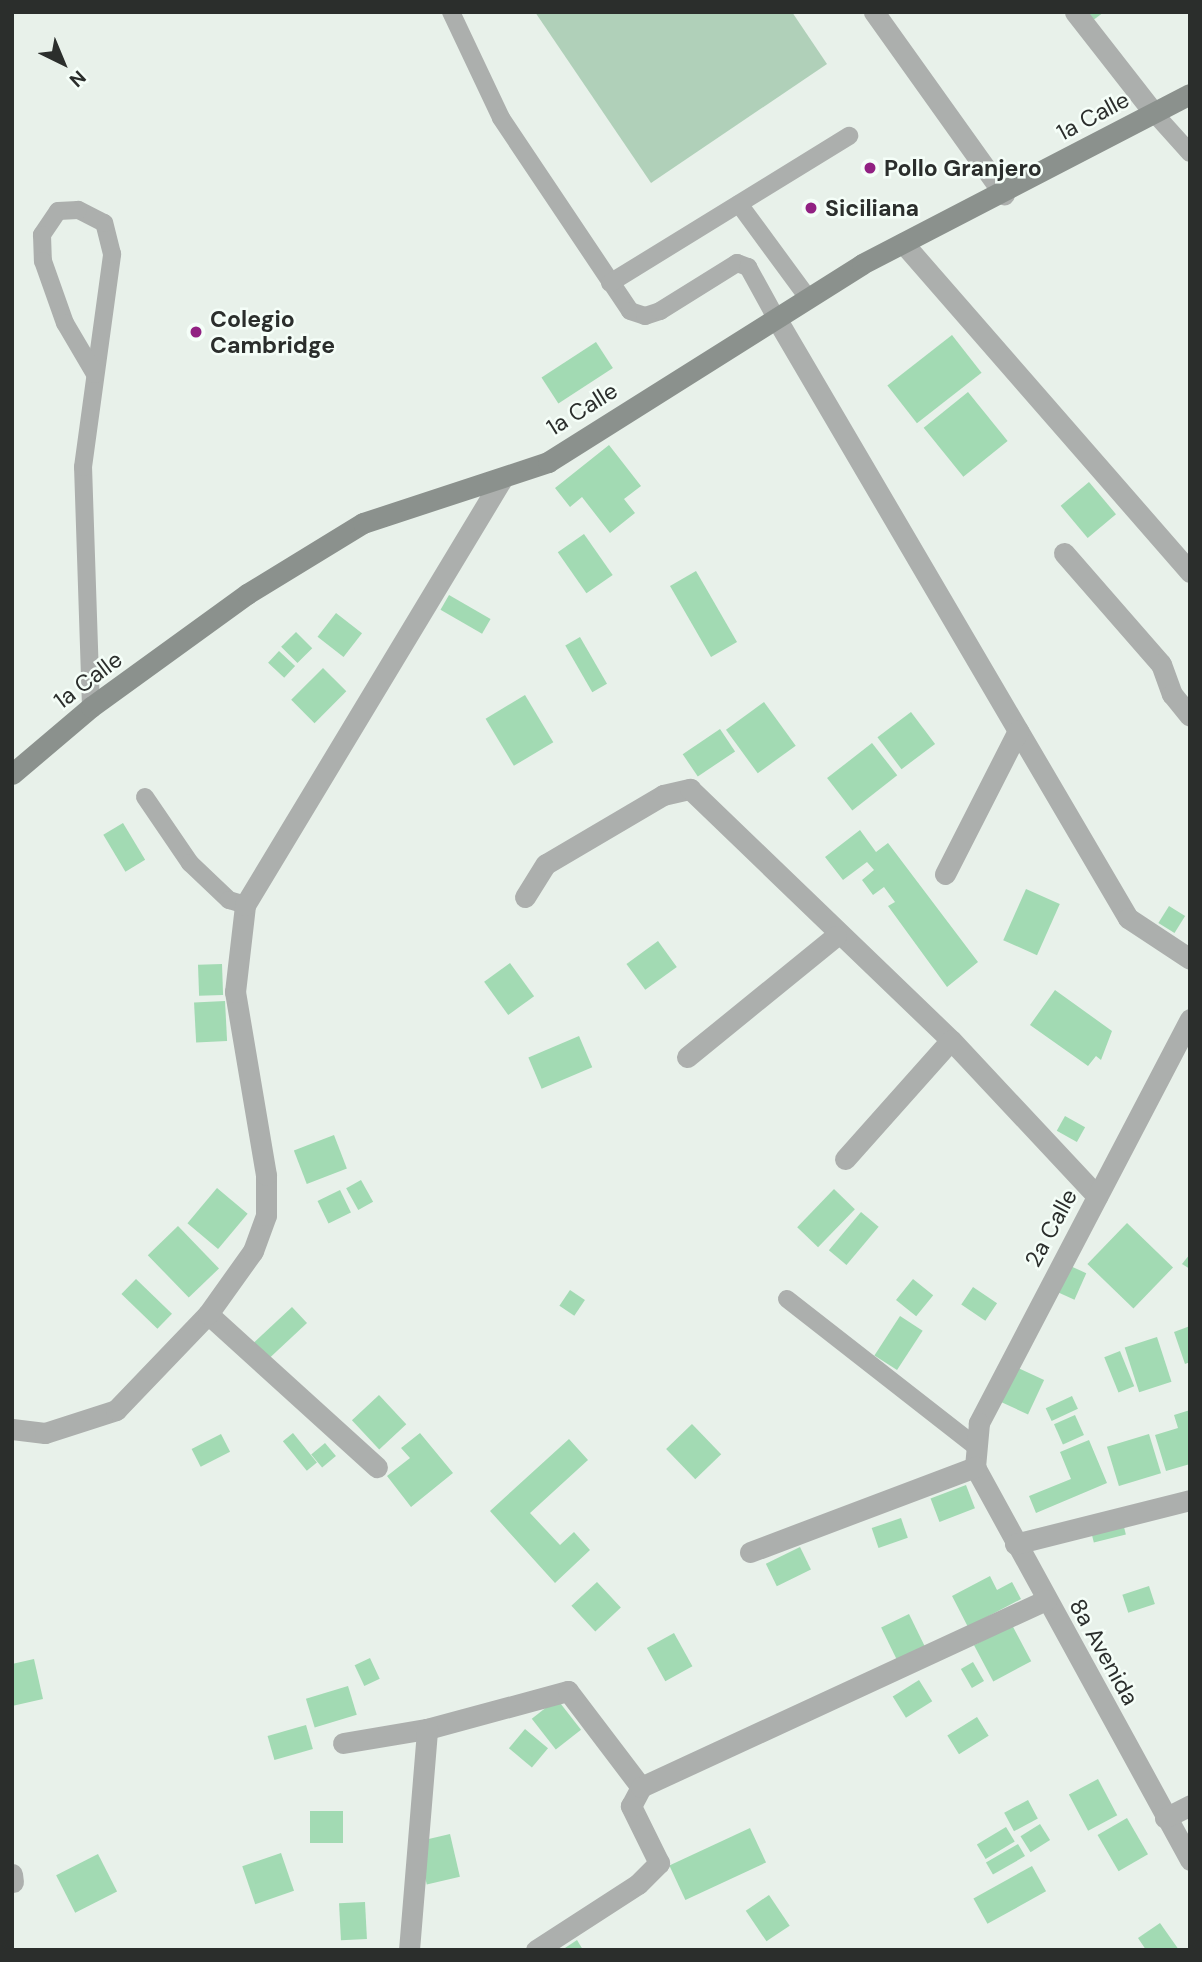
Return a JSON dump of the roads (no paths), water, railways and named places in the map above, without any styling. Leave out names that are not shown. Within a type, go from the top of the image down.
[{"type":"main road","name":"1a Calle","points":[[12,774],[91,707],[247,594],[363,523],[409,503],[501,480],[548,462],[808,298],[903,243],[1004,194],[1190,94]]},
{"type":"street","points":[[874,12],[1004,194]]},
{"type":"street","points":[[1076,12],[1153,113]]},
{"type":"street","points":[[903,243],[1190,572]]},
{"type":"street","points":[[776,318],[1128,918],[1190,960]]},
{"type":"street","points":[[12,1429],[45,1433],[116,1410],[208,1314],[253,1251],[266,1215],[266,1175],[234,992],[244,905],[501,480]]},
{"type":"street","points":[[1064,553],[1161,664],[1171,694],[1190,716]]},
{"type":"street","points":[[944,874],[1018,731]]},
{"type":"street","points":[[525,897],[546,864],[663,795],[690,789],[836,936],[951,1040],[1097,1196]]},
{"type":"street","points":[[687,1058],[836,936]]},
{"type":"street","name":"2a Calle","points":[[975,1456],[979,1423],[1190,1019]]},
{"type":"street","points":[[845,1159],[951,1040]]},
{"type":"street","points":[[208,1314],[377,1466]]},
{"type":"street","points":[[750,1552],[975,1456]]},
{"type":"street","name":"8a Avenida","points":[[975,1456],[1015,1544],[1190,1860]]},
{"type":"street","points":[[1015,1544],[1190,1500]]},
{"type":"street","points":[[536,1950],[638,1884],[659,1863],[631,1806],[641,1787],[1046,1600]]},
{"type":"street","points":[[343,1743],[427,1729],[568,1691],[641,1787]]},
{"type":"street","points":[[409,1950],[427,1729]]},
{"type":"street","points":[[1165,1818],[1190,1805]]},
{"type":"lane","points":[[451,12],[500,118],[630,311],[645,316],[737,263],[748,267],[776,318]]},
{"type":"lane","points":[[1153,113],[1189,152]]},
{"type":"lane","points":[[610,283],[849,135]]},
{"type":"lane","points":[[739,204],[808,298]]},
{"type":"lane","points":[[91,707],[83,467],[95,374],[111,287],[110,236],[94,215],[58,211],[42,235],[43,261],[65,323],[95,374]]},
{"type":"lane","points":[[145,797],[204,878],[244,905]]},
{"type":"lane","points":[[787,1299],[975,1456]]},
{"type":"place","name":"Pollo Granjero","points":[[870,168]]},
{"type":"place","name":"Siciliana","points":[[811,208]]},
{"type":"place","name":"Colegio Cambridge","points":[[196,332]]}]
